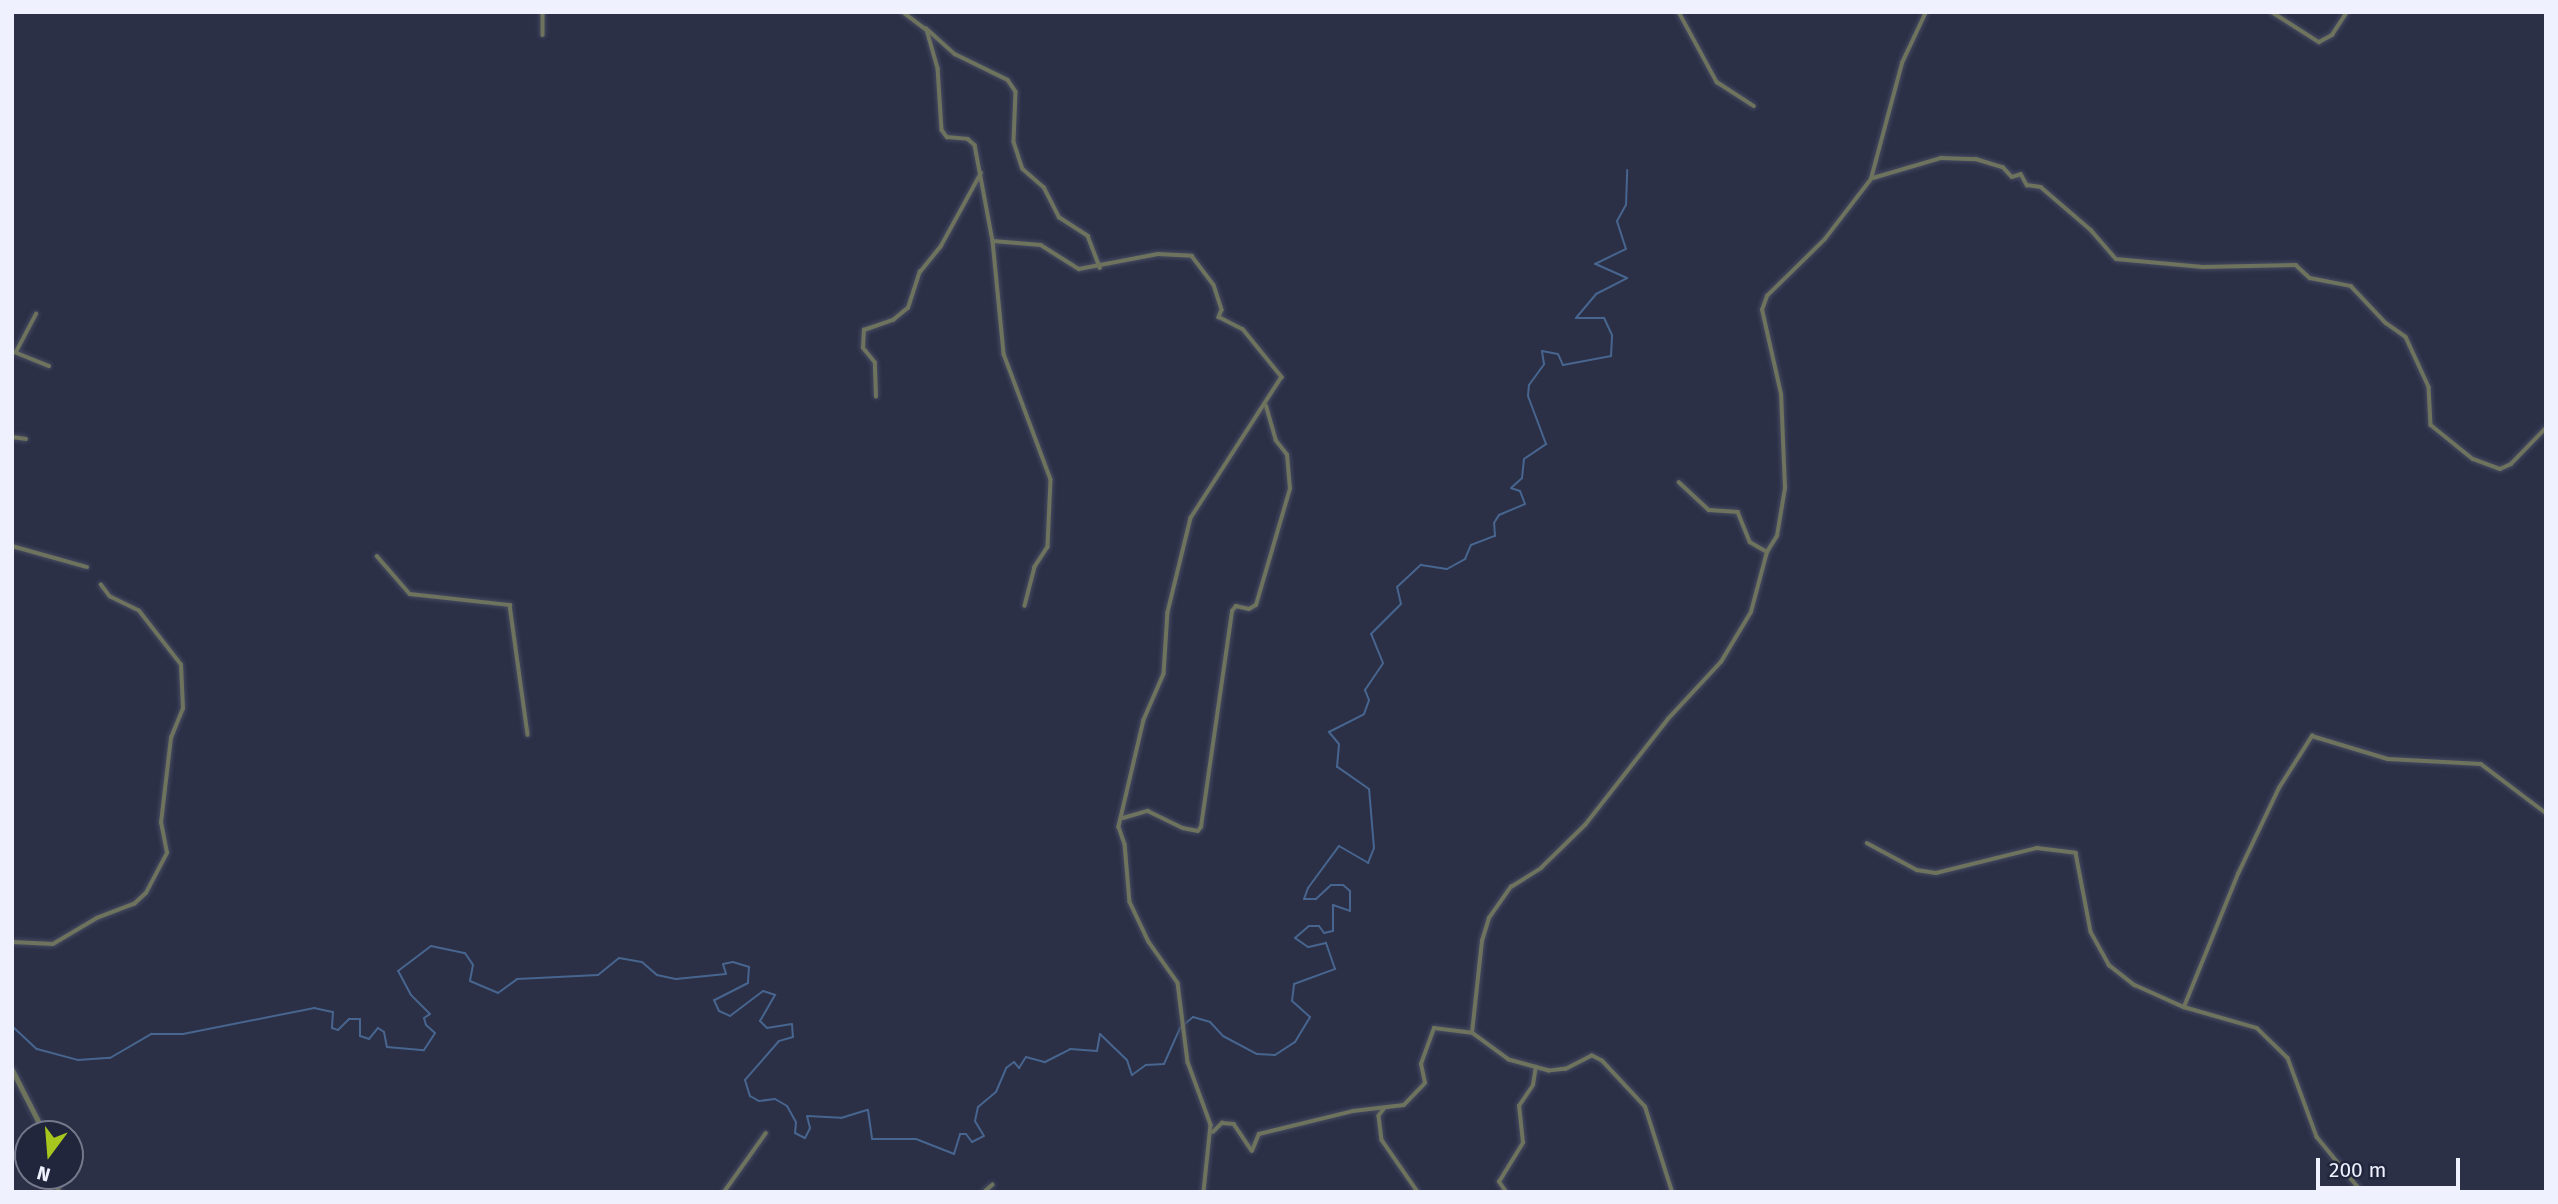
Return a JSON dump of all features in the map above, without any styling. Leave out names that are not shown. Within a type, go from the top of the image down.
[{"type":"street","points":[[543,12],[543,35]]},
{"type":"street","points":[[903,12],[926,27],[955,54],[1008,80],[1016,92],[1014,142],[1023,169],[1044,187],[1059,217],[1088,236],[1100,268]]},
{"type":"street","points":[[1679,12],[1717,82],[1755,106]]},
{"type":"street","points":[[1472,1033],[1478,963],[1492,912],[1514,884],[1541,868],[1585,825],[1668,719],[1721,662],[1751,611],[1767,552],[1777,536],[1785,488],[1785,432],[1781,394],[1762,310],[1767,296],[1825,239],[1871,179],[1902,63],[1926,12]]},
{"type":"street","points":[[2273,12],[2294,30],[2319,42],[2332,36],[2347,12]]},
{"type":"street","points":[[926,27],[938,68],[942,130],[947,137],[973,142],[993,241],[1004,354],[1051,480],[1048,547],[1035,567],[1025,606]]},
{"type":"street","points":[[1871,179],[1941,158],[1976,159],[2003,167],[2012,177],[2021,174],[2027,184],[2041,187],[2091,230],[2116,259],[2203,267],[2296,265],[2310,278],[2351,286],[2406,337],[2429,387],[2431,425],[2473,460],[2501,469],[2511,464],[2546,428]]},
{"type":"street","points":[[876,397],[875,363],[863,348],[864,330],[893,320],[908,308],[920,272],[941,246],[981,173]]},
{"type":"street","points":[[993,241],[1038,244],[1077,269],[1100,268],[1158,254],[1184,253],[1196,258],[1215,290],[1222,310],[1219,317],[1243,329],[1282,376],[1266,406],[1199,500],[1188,527],[1168,612],[1164,674],[1144,720],[1119,827],[1125,844],[1130,902],[1149,942],[1178,983],[1188,1062],[1212,1133]]},
{"type":"street","points":[[36,314],[14,351],[49,366]]},
{"type":"street","points":[[1122,818],[1148,811],[1183,828],[1198,831],[1201,827],[1232,611],[1236,606],[1249,609],[1256,605],[1290,489],[1287,454],[1276,441],[1266,406]]},
{"type":"street","points":[[12,437],[26,439]]},
{"type":"street","points":[[1679,482],[1709,510],[1738,512],[1750,542],[1767,552]]},
{"type":"street","points":[[12,546],[87,567]]},
{"type":"street","points":[[377,556],[410,594],[510,605],[528,735]]},
{"type":"street","points":[[12,942],[54,944],[97,918],[134,904],[146,894],[167,853],[161,822],[171,738],[183,709],[181,665],[139,611],[110,597],[101,585]]},
{"type":"street","points":[[2184,1007],[2238,874],[2279,788],[2312,736],[2388,759],[2481,764],[2546,813]]},
{"type":"street","points":[[1867,843],[1916,870],[1936,873],[2037,848],[2076,853],[2099,952],[2117,973],[2184,1007],[2250,1023],[2288,1058],[2317,1137],[2362,1192]]},
{"type":"street","points":[[1204,1192],[1203,1168],[1212,1133],[1222,1123],[1234,1124],[1252,1151],[1259,1134],[1370,1109],[1404,1105],[1424,1085],[1421,1064],[1434,1028],[1472,1033],[1509,1060],[1555,1072],[1592,1056],[1602,1061],[1645,1107],[1672,1192]]},
{"type":"street","points":[[1499,1192],[1523,1143],[1519,1106],[1533,1085],[1536,1067]]},
{"type":"street","points":[[12,1069],[38,1120]]},
{"type":"street","points":[[1379,1116],[1386,1108]]},
{"type":"street","points":[[1370,1109],[1379,1116],[1382,1140],[1391,1157],[1419,1192]]},
{"type":"street","points":[[724,1192],[766,1133]]},
{"type":"street","points":[[984,1192],[992,1185]]},
{"type":"street","points":[[1500,1186],[1506,1192]]},
{"type":"waterway","points":[[12,1026],[37,1049],[78,1060],[110,1058],[151,1034],[183,1034],[314,1008],[333,1012],[332,1028],[338,1030],[349,1019],[360,1019],[360,1036],[369,1039],[378,1028],[384,1032],[387,1047],[424,1050],[435,1033],[426,1025],[424,1018],[430,1014],[411,995],[398,971],[431,946],[465,953],[473,965],[470,981],[498,993],[517,979],[598,975],[619,958],[642,962],[657,975],[676,979],[726,974],[723,964],[733,962],[749,967],[748,983],[714,1000],[719,1011],[730,1016],[763,991],[775,995],[760,1021],[767,1028],[792,1024],[793,1037],[779,1041],[745,1080],[750,1096],[759,1101],[775,1099],[787,1106],[796,1122],[795,1133],[805,1138],[810,1128],[807,1116],[841,1118],[868,1110],[872,1139],[916,1139],[954,1154],[960,1134],[966,1134],[972,1142],[984,1136],[975,1121],[978,1107],[996,1092],[1006,1068],[1014,1062],[1019,1068],[1026,1057],[1045,1062],[1070,1049],[1097,1051],[1100,1034],[1127,1060],[1132,1075],[1146,1065],[1164,1064],[1180,1028],[1193,1017],[1210,1022],[1223,1036],[1257,1054],[1275,1055],[1295,1042],[1310,1017],[1292,1001],[1294,984],[1335,969],[1326,943],[1308,947],[1295,938],[1309,926],[1319,926],[1324,933],[1333,931],[1333,905],[1350,911],[1350,891],[1343,885],[1331,885],[1316,899],[1304,899],[1308,888],[1339,846],[1368,863],[1374,848],[1369,789],[1337,767],[1339,744],[1329,732],[1364,714],[1369,700],[1365,690],[1383,663],[1371,634],[1401,604],[1397,587],[1421,565],[1447,569],[1465,559],[1471,545],[1495,536],[1494,523],[1499,515],[1525,504],[1520,491],[1511,488],[1522,478],[1524,459],[1546,444],[1528,396],[1529,385],[1544,364],[1542,351],[1558,354],[1563,365],[1611,356],[1612,335],[1604,318],[1576,318],[1596,294],[1627,278],[1595,264],[1626,249],[1617,221],[1626,205],[1627,170]]}]
